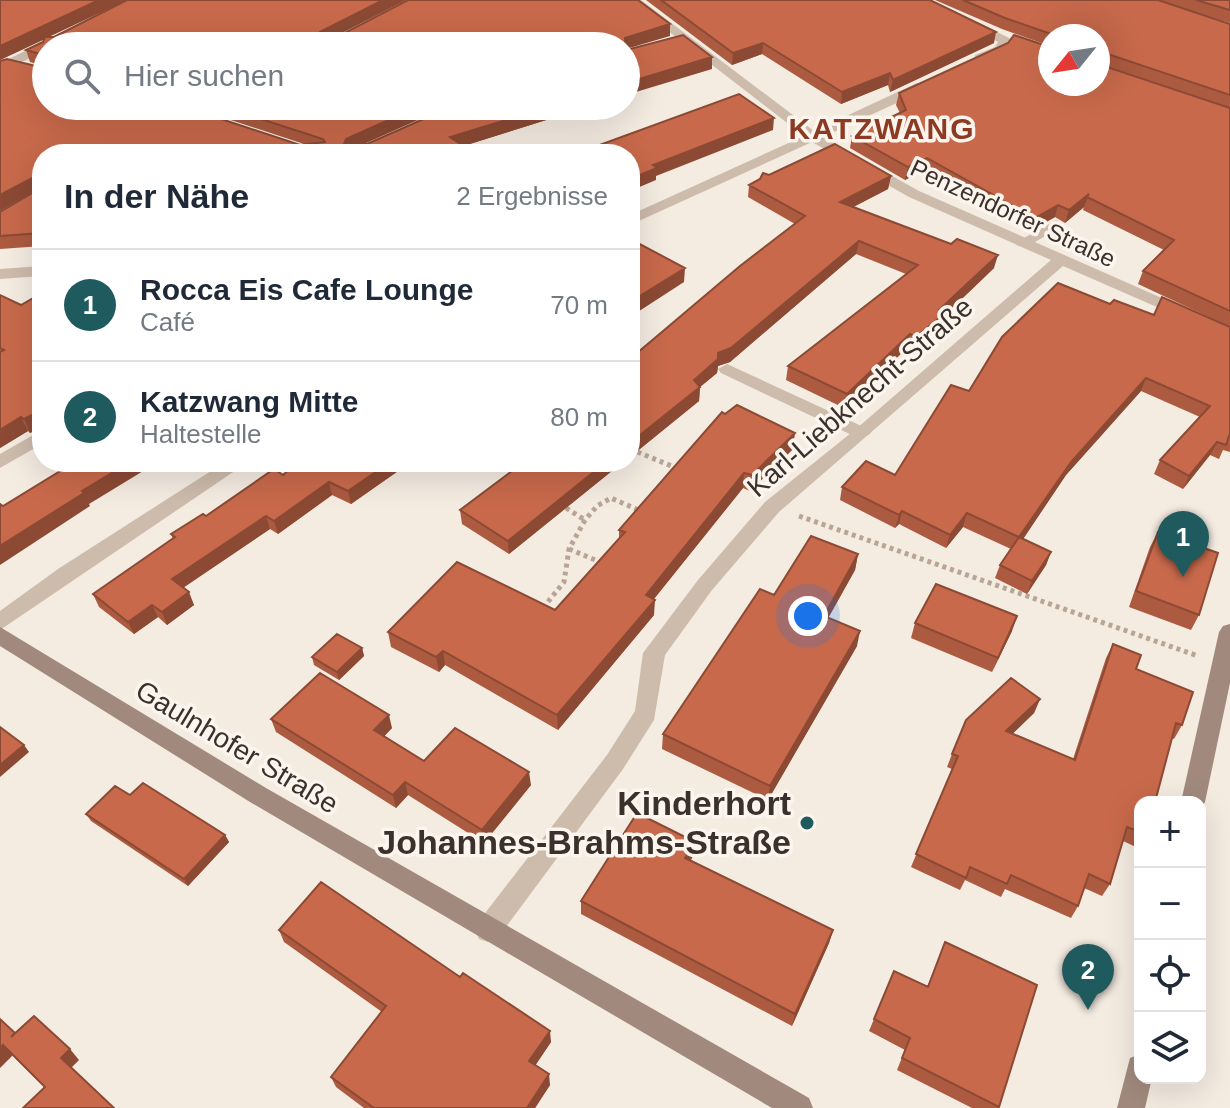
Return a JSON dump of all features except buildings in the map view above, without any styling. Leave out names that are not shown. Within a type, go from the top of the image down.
[{"type":"main road","points":[[1194,796],[1226,666],[1230,632]]},
{"type":"main road","name":"Gaulnhofer Straße","points":[[0,635],[169,742],[799,1108]]},
{"type":"main road","points":[[1131,1108],[1136,1084]]},
{"type":"street","name":"Penzendorfer Straße","points":[[634,0],[676,41],[814,137],[914,194],[1230,334]]},
{"type":"street","points":[[957,17],[1023,44]]},
{"type":"street","points":[[962,67],[1000,49],[1005,41],[997,35]]},
{"type":"street","points":[[6,66],[32,53]]},
{"type":"street","points":[[6,66],[32,70]]},
{"type":"street","points":[[640,216],[937,79]]},
{"type":"street","points":[[1023,243],[1056,224]]},
{"type":"street","name":"Karl-Liebknecht-Straße","points":[[488,930],[622,751],[646,713],[654,653],[705,585],[772,507],[862,433],[1060,260]]},
{"type":"street","points":[[0,274],[32,272]]},
{"type":"street","points":[[727,369],[862,433]]},
{"type":"street","points":[[0,462],[32,442]]},
{"type":"street","points":[[0,622],[65,574],[223,472]]},
{"type":"path","points":[[640,453],[687,472]]},
{"type":"path","points":[[540,612],[564,582],[569,549],[585,520],[597,506],[611,498],[646,513]]},
{"type":"path","points":[[566,508],[585,520]]},
{"type":"path","points":[[787,512],[1226,666]]},
{"type":"path","points":[[569,549],[608,565]]},
{"type":"place","name":"Rocca Eis Cafe Lounge","points":[[1183,577]]},
{"type":"place","name":"Kinderhort Johannes-Brahms-Straße","points":[[807,823]]},
{"type":"place","name":"Katzwang Mitte","points":[[1088,1010]]},
{"type":"district","name":"KATZWANG","points":[[882,128]]}]
